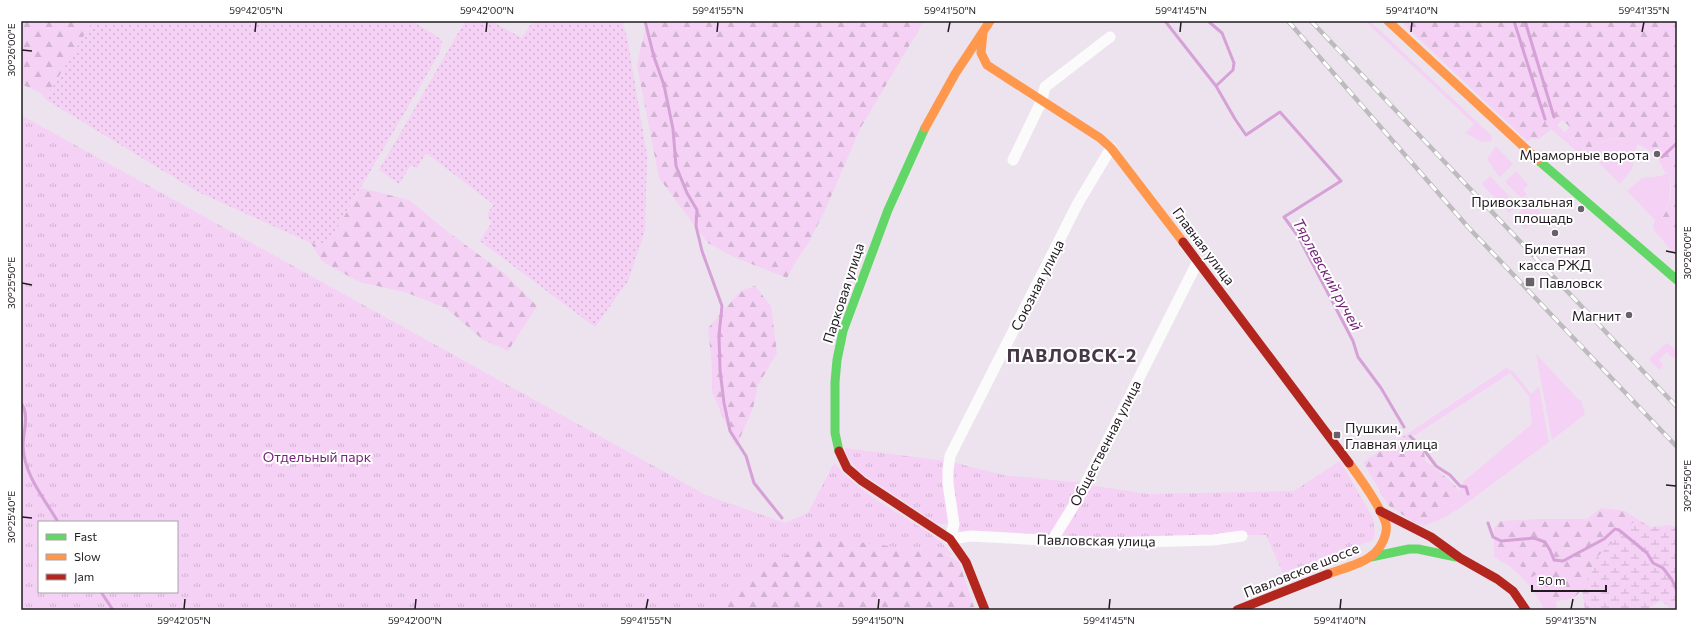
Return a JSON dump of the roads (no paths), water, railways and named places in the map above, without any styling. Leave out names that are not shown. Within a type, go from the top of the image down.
[{"type":"main road","name":"Парковая улица","points":[[985,610],[966,562],[950,539],[866,484],[844,463],[840,456],[835,432],[835,379],[837,354],[843,333],[880,227],[912,154],[964,59],[990,21]]},
{"type":"main road","points":[[1388,21],[1522,146],[1677,280]]},
{"type":"main road","points":[[983,32],[981,53],[987,65]]},
{"type":"main road","name":"Главная улица","points":[[964,59],[974,60],[987,65],[1095,134],[1111,148],[1344,455],[1380,511]]},
{"type":"main road","points":[[1380,511],[1394,520],[1437,540],[1459,558]]},
{"type":"main road","name":"Павловское шоссе","points":[[1237,610],[1371,557],[1382,544],[1385,536],[1386,525],[1380,511]]},
{"type":"main road","points":[[1371,557],[1408,549],[1418,549],[1459,558],[1488,572],[1509,586],[1520,598],[1526,610]]},
{"type":"street","points":[[1013,160],[1042,100],[1045,87],[1110,37]]},
{"type":"street","name":"Союзная улица","points":[[950,539],[954,524],[948,470],[950,456],[1078,202],[1111,148]]},
{"type":"street","name":"Общественная улица","points":[[1053,539],[1079,497],[1198,261]]},
{"type":"street","name":"Павловская улица","points":[[950,539],[971,536],[1053,539],[1103,543],[1213,540],[1242,536]]},
{"type":"waterway","points":[[645,21],[654,57],[664,85],[673,129],[676,166],[687,193],[697,210],[696,226],[702,251],[722,306],[719,335],[720,370],[724,403],[730,431],[746,456],[754,483],[782,518]]},
{"type":"waterway","points":[[1165,21],[1216,86]]},
{"type":"waterway","name":"Тярлевский ручей","points":[[1208,21],[1222,33],[1234,63],[1233,70],[1216,86],[1246,135],[1280,112],[1341,181],[1284,217],[1298,236],[1353,341],[1358,357],[1381,388],[1404,427]]},
{"type":"waterway","points":[[1514,21],[1545,119]]},
{"type":"waterway","points":[[1525,21],[1554,117]]},
{"type":"waterway","points":[[1662,157],[1677,143]]},
{"type":"waterway","points":[[21,403],[24,408],[26,418],[23,446],[27,467],[36,486],[57,521]]},
{"type":"waterway","name":"Тярлевский ручей","points":[[1410,436],[1425,451],[1436,466],[1450,475],[1460,486],[1466,487],[1468,494]]},
{"type":"waterway","name":"Тярлевский ручей","points":[[1488,523],[1493,537],[1501,541],[1534,538],[1545,542],[1554,560],[1563,561],[1604,539],[1615,529],[1619,530],[1647,553],[1653,563],[1663,568],[1672,580],[1677,591]]},
{"type":"waterway","points":[[102,593],[113,610]]},
{"type":"railway","points":[[1288,21],[1468,227],[1677,447]]},
{"type":"railway","points":[[1311,21],[1677,407]]},
{"type":"place","name":"Мраморные ворота","points":[[1657,154]]},
{"type":"place","name":"Привокзальная площадь","points":[[1581,209]]},
{"type":"place","name":"Билетная касса РЖД","points":[[1555,233]]},
{"type":"place","name":"Павловск","points":[[1530,282]]},
{"type":"place","name":"Магнит","points":[[1629,315]]},
{"type":"place","name":"Пушкин, Главная улица","points":[[1337,435]]},
{"type":"district","name":"ПАВЛОВСК-2","points":[[1072,355]]},
{"type":"park label","name":"Отдельный парк","points":[[317,456]]}]
